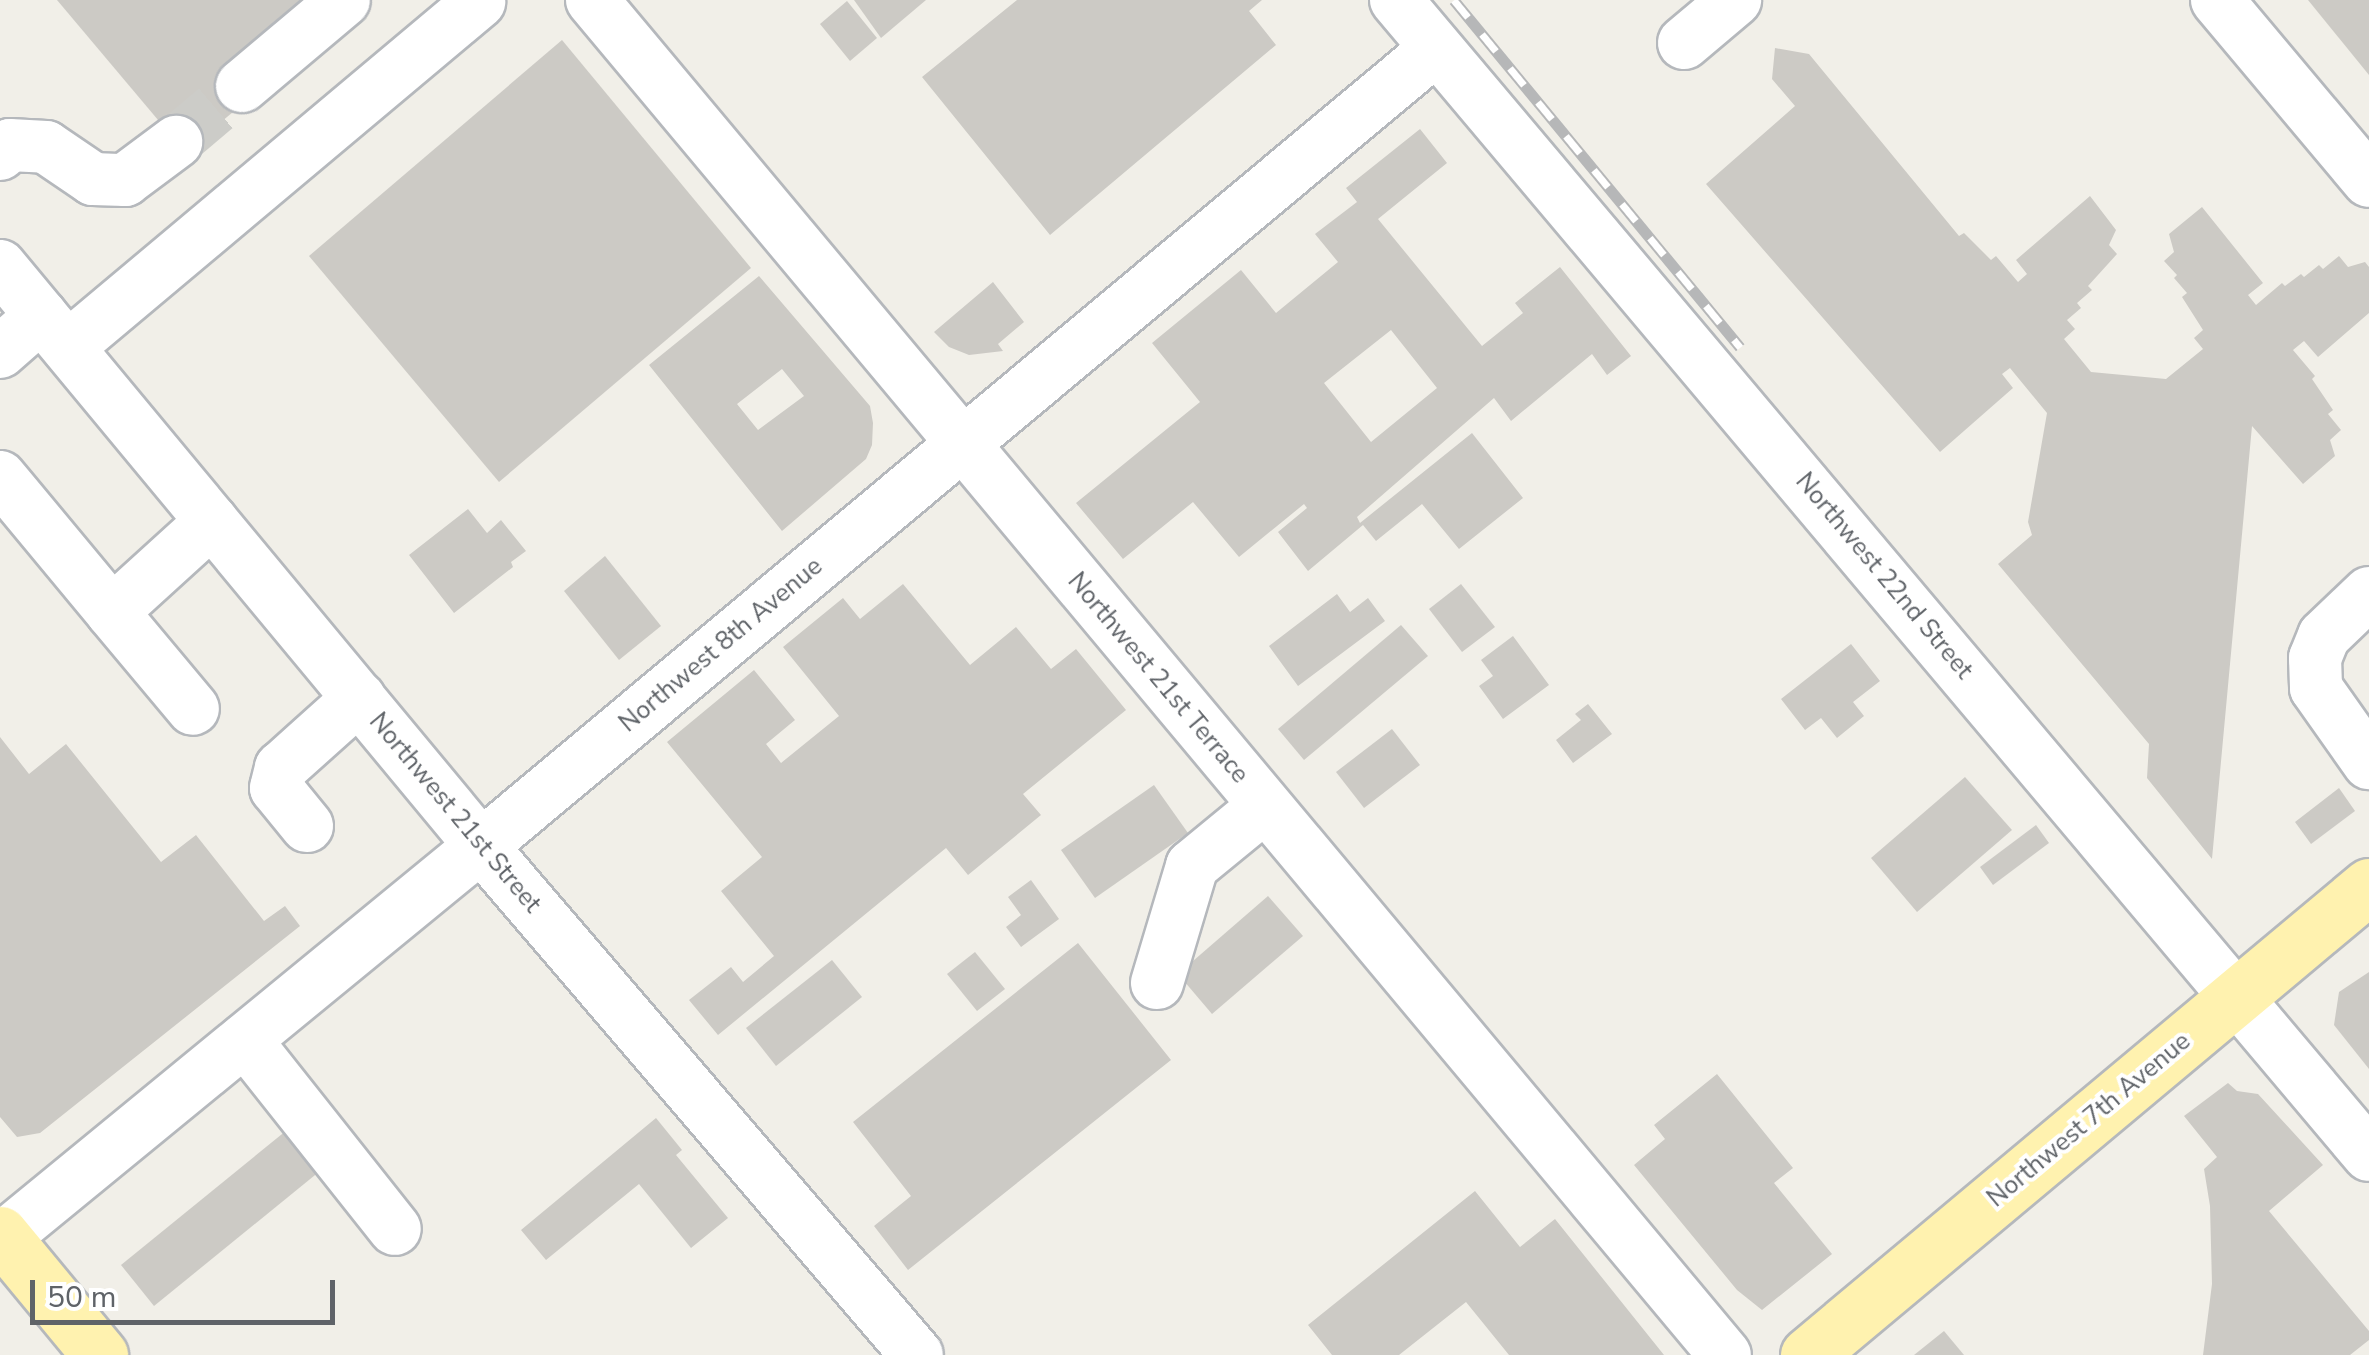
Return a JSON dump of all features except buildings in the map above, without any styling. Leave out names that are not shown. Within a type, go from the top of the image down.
[{"type":"main road","name":"Northwest 7th Avenue","points":[[1808,1355],[2369,886]]},
{"type":"main road","points":[[2,1236],[100,1355]]},
{"type":"street","points":[[242,86],[344,0]]},
{"type":"street","name":"Northwest 21st Terrace","points":[[592,0],[1725,1355]]},
{"type":"street","name":"Northwest 22nd Street","points":[[1396,0],[2369,1155]]},
{"type":"street","points":[[1700,0],[1684,42],[1734,0]]},
{"type":"street","points":[[2217,0],[2369,181]]},
{"type":"street","points":[[0,352],[54,331],[479,2]]},
{"type":"street","name":"Northwest 8th Avenue","points":[[2,1236],[481,846],[1436,48]]},
{"type":"street","points":[[0,154],[10,145],[46,147],[93,178],[124,180],[176,142]]},
{"type":"street","name":"Northwest 21st Street","points":[[0,266],[481,846],[917,1355]]},
{"type":"street","points":[[0,477],[193,709]]},
{"type":"street","points":[[112,612],[212,520]]},
{"type":"street","points":[[2369,593],[2324,636],[2315,658],[2316,688],[2369,763]]},
{"type":"street","points":[[307,826],[276,788],[282,768],[359,698]]},
{"type":"street","points":[[1157,984],[1192,866],[1265,806]]},
{"type":"street","points":[[245,1040],[395,1229]]},
{"type":"tunnel","points":[[176,142],[242,86]]},
{"type":"railway","points":[[1454,0],[1740,347]]}]
